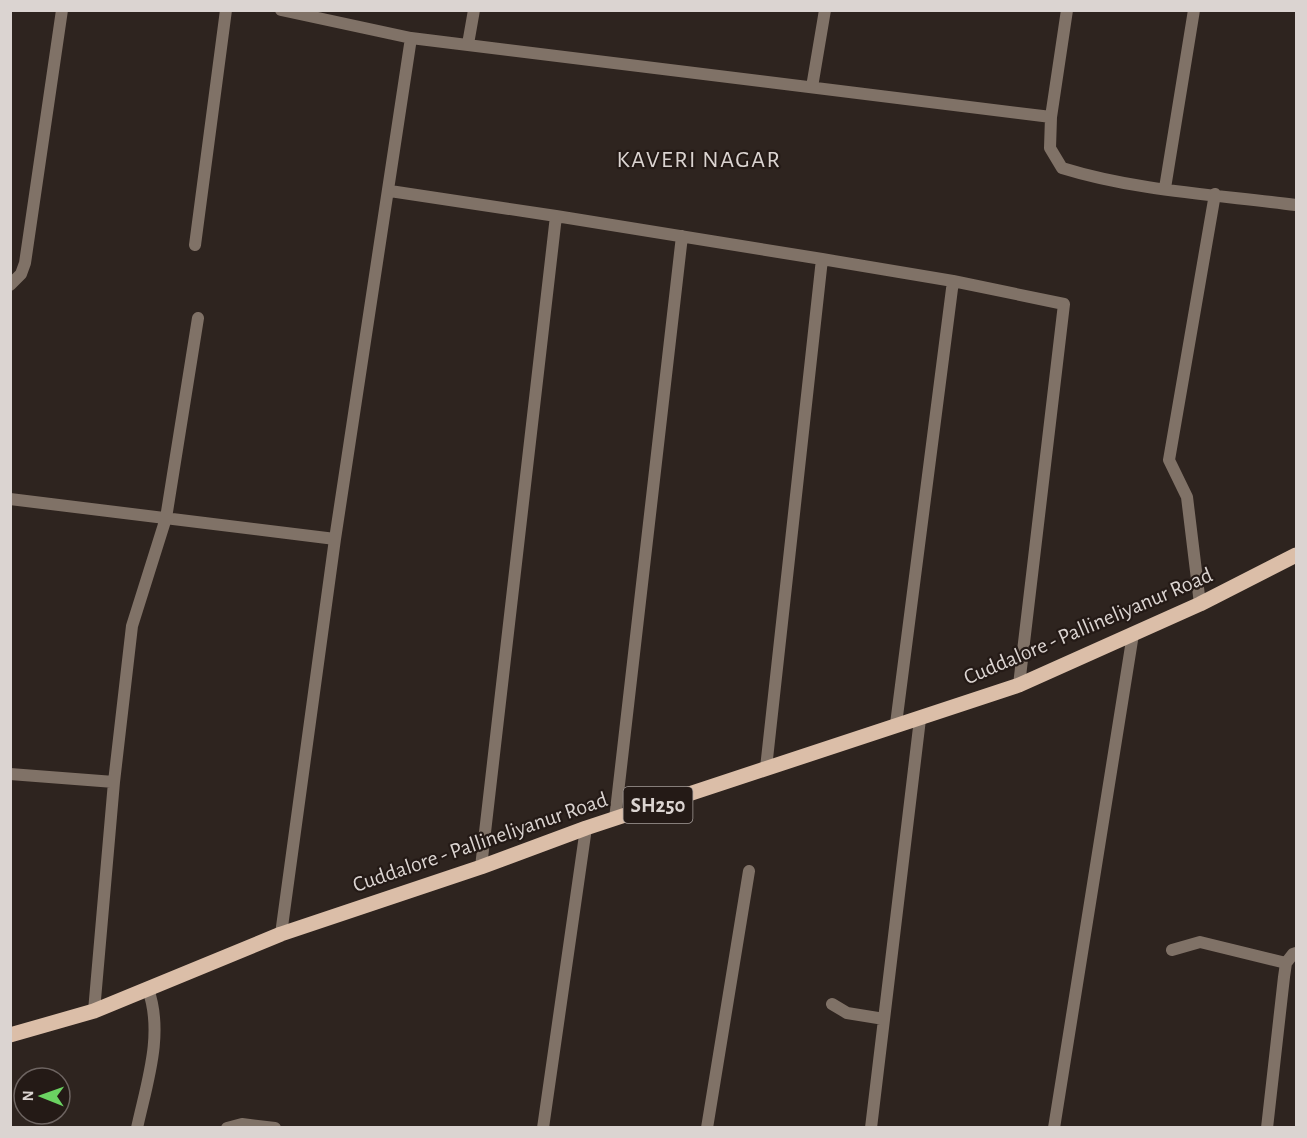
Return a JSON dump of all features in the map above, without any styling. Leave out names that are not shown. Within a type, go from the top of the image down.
[{"type":"main road","name":"Cuddalore - Pallineliyanur Road","points":[[10,1035],[94,1011],[281,934],[481,867],[586,828],[1019,685],[1200,604],[1296,555]]},
{"type":"street","points":[[10,285],[21,274],[25,263],[62,10]]},
{"type":"street","points":[[195,245],[226,10]]},
{"type":"street","points":[[281,10],[411,38],[1051,117]]},
{"type":"street","points":[[468,44],[474,10]]},
{"type":"street","points":[[812,87],[825,10]]},
{"type":"street","points":[[1067,10],[1051,117],[1050,148],[1062,168],[1083,174],[1165,188],[1296,205]]},
{"type":"street","points":[[1165,188],[1194,10]]},
{"type":"street","points":[[281,934],[335,539],[390,191],[411,38]]},
{"type":"street","points":[[390,191],[822,259],[953,281],[1064,304],[1019,685]]},
{"type":"street","points":[[1200,604],[1187,497],[1169,460],[1215,194]]},
{"type":"street","points":[[481,867],[556,216]]},
{"type":"street","points":[[615,819],[682,236]]},
{"type":"street","points":[[766,768],[822,259]]},
{"type":"street","points":[[896,724],[953,281]]},
{"type":"street","points":[[94,1011],[114,782],[132,626],[166,518],[198,318]]},
{"type":"street","points":[[10,499],[335,539]]},
{"type":"street","points":[[1054,1128],[1133,634]]},
{"type":"street","points":[[871,1128],[920,719]]},
{"type":"street","points":[[10,774],[114,782]]},
{"type":"street","points":[[543,1128],[586,828]]},
{"type":"street","points":[[706,1128],[749,871]]},
{"type":"street","points":[[1172,950],[1200,942],[1286,963]]},
{"type":"street","points":[[1267,1128],[1286,963],[1296,953]]},
{"type":"street","points":[[137,1128],[154,1053],[155,1009],[148,989]]},
{"type":"street","points":[[832,1004],[847,1013],[884,1018]]},
{"type":"street","points":[[227,1128],[242,1124],[275,1128]]},
{"type":"district","name":"KAVERI NAGAR","points":[[699,160]]}]
